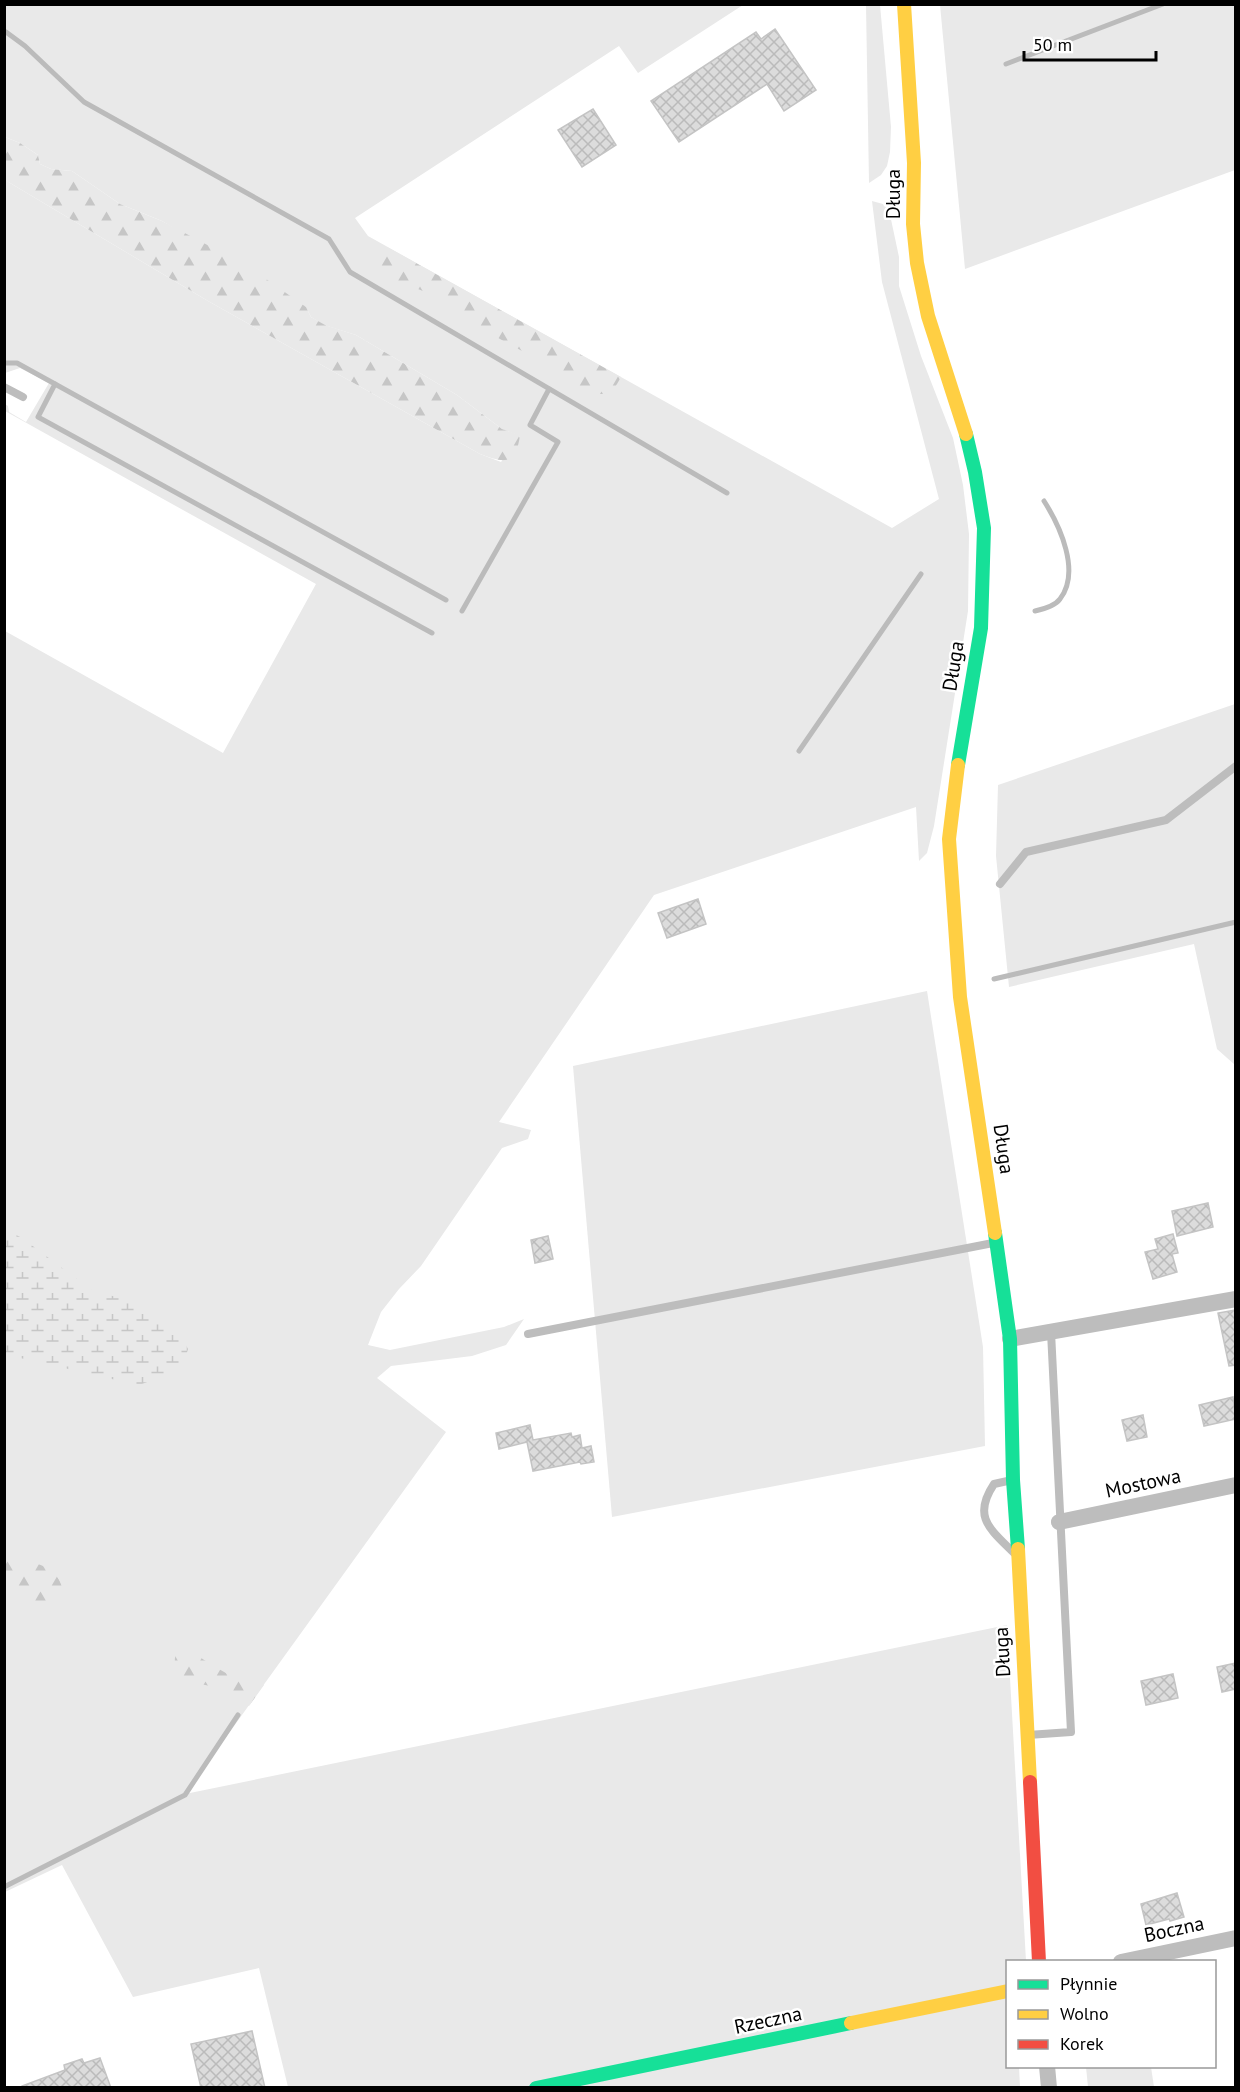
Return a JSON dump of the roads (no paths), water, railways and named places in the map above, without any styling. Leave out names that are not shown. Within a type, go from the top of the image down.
[{"type":"street","name":"Długa","points":[[904,4],[914,163],[913,224],[917,263],[928,316],[961,416],[975,472],[984,528],[981,628],[956,780],[949,839],[960,997],[1010,1339],[1013,1480],[1039,1960]]},
{"type":"street","points":[[1010,1339],[1236,1299]]},
{"type":"street","name":"Mostowa","points":[[1059,1522],[1236,1485]]},
{"type":"street","name":"Boczna","points":[[1131,1960],[1236,1938]]},
{"type":"street","name":"Rzeczna","points":[[536,2088],[1006,1991]]},
{"type":"street","points":[[1047,2068],[1049,2088]]},
{"type":"lane","points":[[4,387],[23,397]]},
{"type":"lane","points":[[1000,884],[1026,852],[1166,820],[1236,766]]},
{"type":"lane","points":[[528,1334],[996,1243]]},
{"type":"lane","points":[[1028,1735],[1071,1732],[1051,1332]]},
{"type":"lane","points":[[1013,1480],[994,1484],[986,1496],[983,1508],[987,1526],[1019,1558]]},
{"type":"waterway","points":[[1006,64],[1163,4]]},
{"type":"waterway","points":[[6,32],[25,46],[84,102],[329,239],[350,272],[727,493]]},
{"type":"waterway","points":[[4,363],[17,363],[55,384],[38,417],[432,633]]},
{"type":"waterway","points":[[55,384],[446,600]]},
{"type":"waterway","points":[[462,611],[558,442],[530,425],[549,389]]},
{"type":"waterway","points":[[1035,611],[1049,607],[1060,599],[1069,576],[1062,536],[1044,501]]},
{"type":"waterway","points":[[799,751],[921,574]]},
{"type":"waterway","points":[[994,979],[1236,922]]},
{"type":"waterway","points":[[4,1887],[185,1795],[238,1715]]}]
